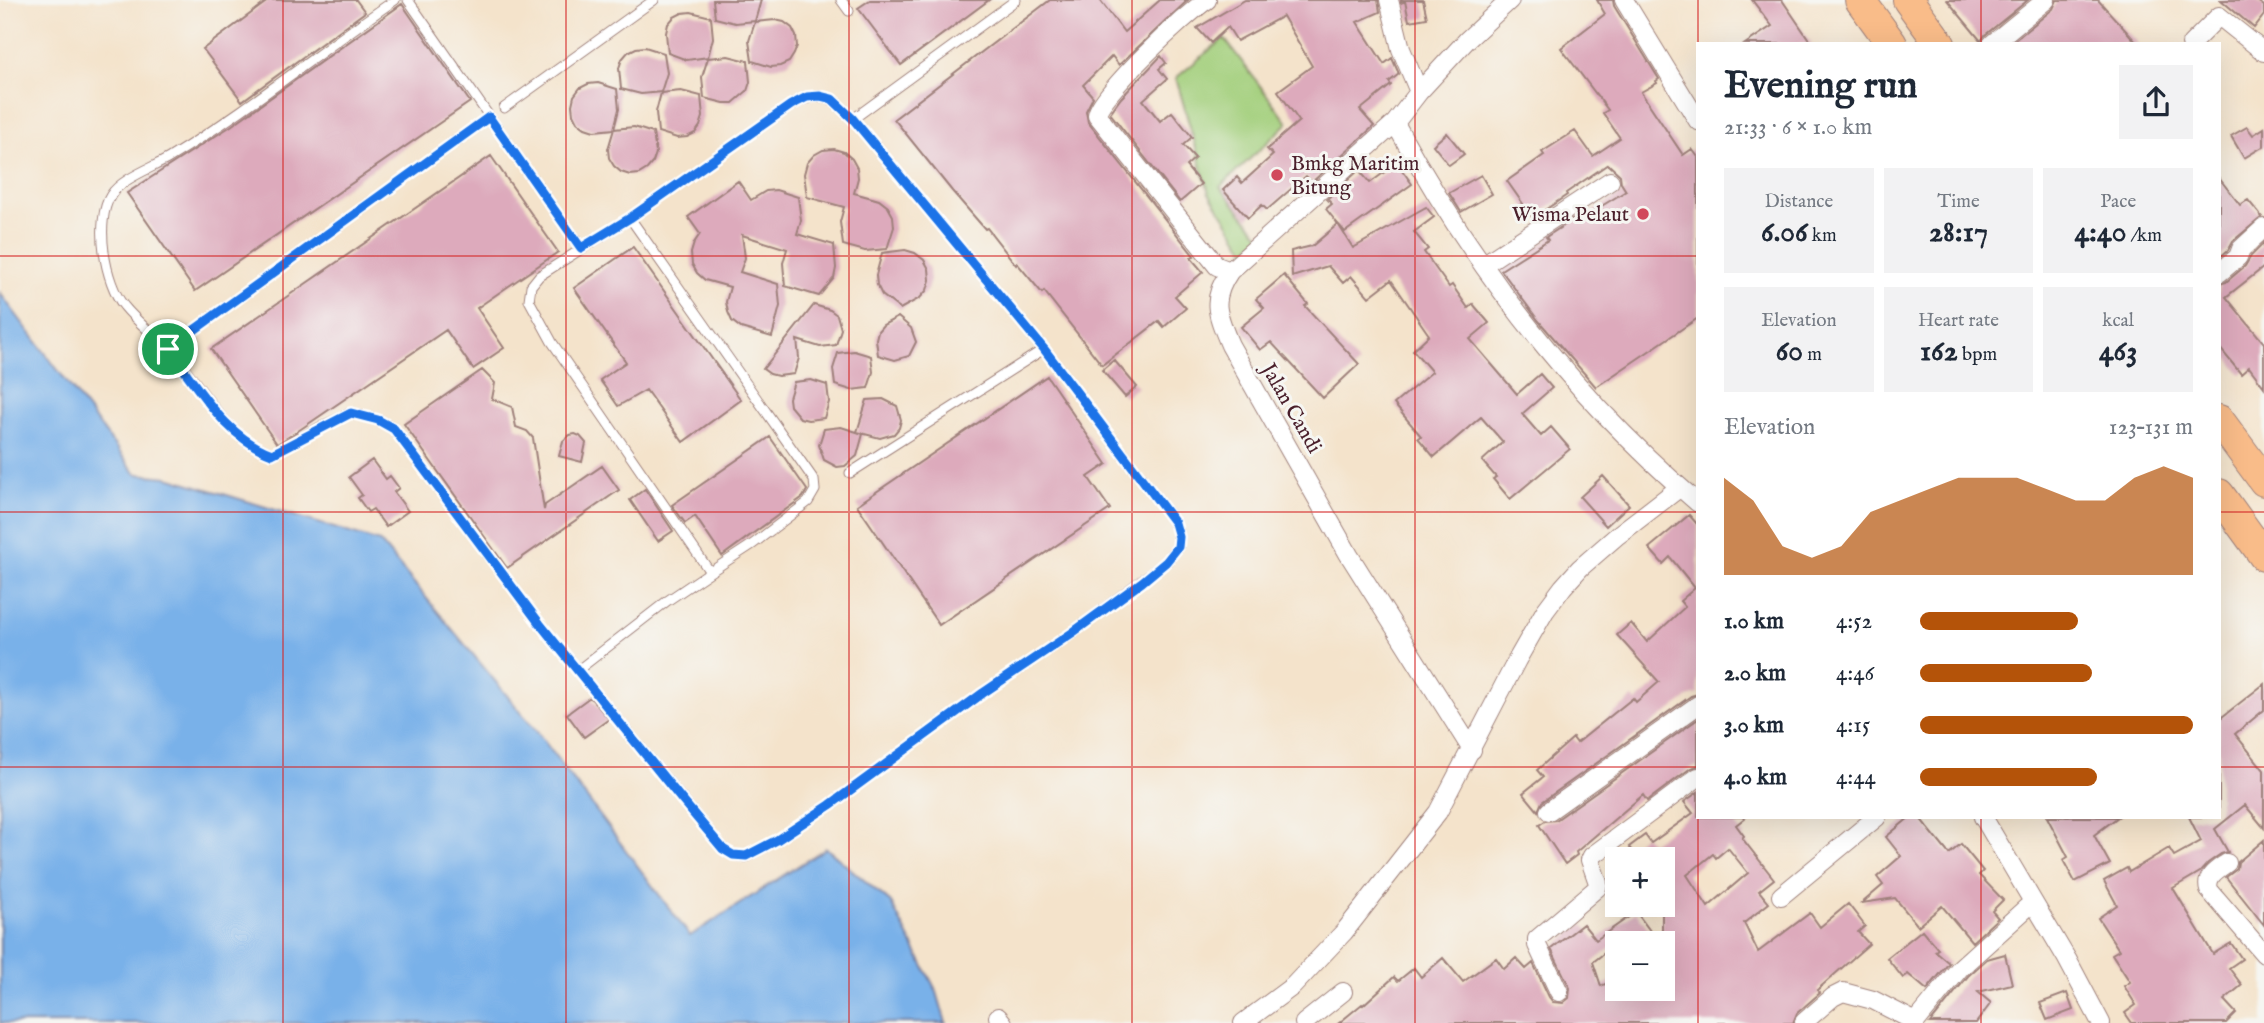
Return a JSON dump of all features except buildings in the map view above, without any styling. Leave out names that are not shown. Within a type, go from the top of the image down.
[{"type":"highway","points":[[1860,0],[1891,42]]},
{"type":"highway","points":[[1908,0],[1939,42]]},
{"type":"highway","points":[[2221,423],[2264,481]]},
{"type":"highway","points":[[2221,500],[2228,522],[2264,556]]},
{"type":"street","points":[[1207,0],[1121,80],[1098,106],[1097,115],[1217,266],[1230,271]]},
{"type":"street","points":[[1389,0],[1401,49],[1419,92]]},
{"type":"street","name":"Jalan Candi","points":[[1472,750],[1349,555],[1230,345],[1219,320],[1217,305],[1219,287],[1230,271],[1395,124],[1419,92],[1467,40],[1510,0]]},
{"type":"street","points":[[1623,0],[1696,118]]},
{"type":"street","points":[[1994,42],[2046,0]]},
{"type":"street","points":[[2193,42],[2219,16],[2260,41]]},
{"type":"street","points":[[1243,1023],[1293,986],[1344,932],[1438,812],[1517,660],[1545,611],[1563,587],[1580,568],[1618,535],[1691,495],[1617,427],[1518,316],[1417,164],[1395,124]]},
{"type":"street","points":[[1483,265],[1610,181]]},
{"type":"street","points":[[2221,271],[2264,228]]},
{"type":"street","points":[[1549,811],[1696,706]]},
{"type":"street","points":[[1559,992],[1537,945],[1537,939],[1597,888],[1598,883],[1590,860],[1592,856],[1696,778]]},
{"type":"street","points":[[1781,897],[1875,819]]},
{"type":"street","points":[[1984,819],[2101,1023]]},
{"type":"street","points":[[2227,863],[2209,878],[2209,890],[2264,954]]},
{"type":"street","points":[[1804,1021],[1833,996],[1843,992],[1873,1000],[1916,1023],[1960,968],[2032,902]]},
{"type":"street","points":[[1304,1023],[1343,992]]},
{"type":"lane","points":[[395,0],[262,96],[168,158],[122,184],[111,195],[103,216],[102,244],[108,270],[121,304],[168,349],[225,424],[266,452],[272,454],[351,413],[378,420],[394,429],[540,624],[723,849],[733,855],[746,856],[767,846],[830,805],[983,693],[1142,582],[1166,562],[1178,547],[1179,537],[1175,523],[1044,349],[853,119],[832,99],[820,96],[807,97],[791,105],[630,218],[538,276],[531,286],[529,300],[552,342],[710,572]]},
{"type":"lane","points":[[408,0],[581,248]]},
{"type":"lane","points":[[504,108],[654,0]]},
{"type":"lane","points":[[841,0],[849,11]]},
{"type":"lane","points":[[853,119],[1016,0]]},
{"type":"lane","points":[[168,349],[489,117]]},
{"type":"lane","points":[[578,670],[667,601],[753,544],[808,502],[814,490],[814,480],[630,218]]},
{"type":"lane","points":[[850,473],[1044,349]]},
{"type":"green space","points":[[1224,38],[1288,123],[1220,187],[1262,237],[1246,250],[1209,193],[1176,78]]},
{"type":"water","points":[[0,293],[136,474],[168,477],[380,542],[538,733],[690,936],[826,848],[891,903],[937,992],[946,1023],[0,1023]]},
{"type":"place","name":"Bmkg Maritim Bitung","points":[[1277,175]]},
{"type":"place","name":"Wisma Pelaut","points":[[1643,214]]},
{"type":"route","points":[[820,96],[832,99],[853,119],[1044,349],[1175,523],[1179,537],[1178,547],[1166,562],[1142,582],[983,693],[830,805],[777,840],[746,856],[733,855],[723,849],[682,800],[540,624],[394,429],[378,420],[351,413],[272,454],[259,449],[225,424],[168,349],[489,117],[581,248],[630,218],[791,105],[807,97],[820,96]]}]
